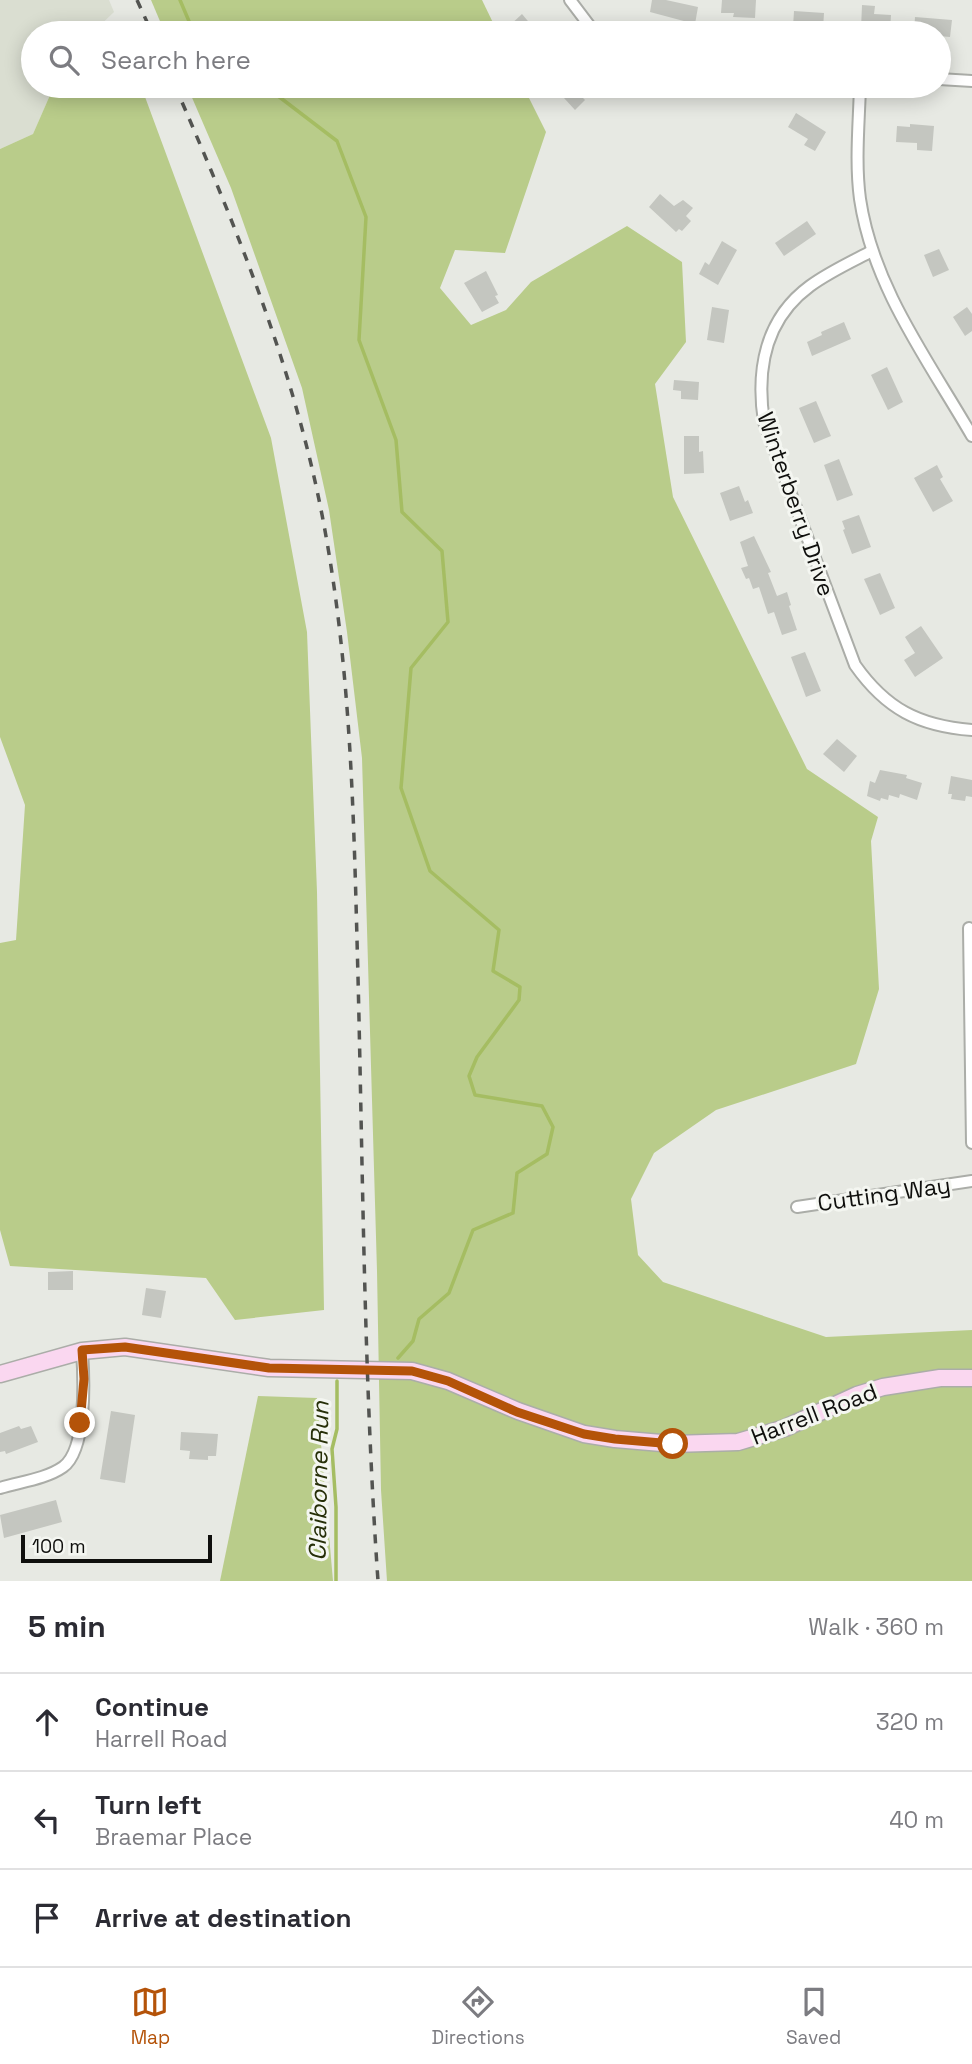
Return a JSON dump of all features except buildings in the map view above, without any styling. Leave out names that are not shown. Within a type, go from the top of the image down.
[{"type":"street","points":[[570,0],[586,21]]},
{"type":"street","points":[[951,80],[972,81]]},
{"type":"street","points":[[860,98],[858,176],[865,228],[872,251],[895,305],[972,436]]},
{"type":"street","name":"Winterberry Drive","points":[[872,251],[808,287],[786,308],[777,321],[763,360],[760,381],[764,422],[855,665],[873,688],[896,708],[932,725],[972,730]]},
{"type":"street","points":[[969,928],[972,1143]]},
{"type":"street","name":"Cutting Way","points":[[797,1207],[972,1181]]},
{"type":"street","name":"Harrell Road","points":[[0,1374],[82,1350],[125,1347],[269,1368],[412,1371],[448,1381],[517,1412],[584,1434],[673,1444],[716,1444],[750,1439],[785,1428],[857,1395],[883,1387],[940,1378],[972,1378]]},
{"type":"street","points":[[0,1488],[55,1472],[71,1460],[80,1423],[84,1379],[82,1350]]},
{"type":"shaded area","points":[[0,0],[109,0],[114,12],[105,21],[21,21],[21,98],[49,98],[33,134],[0,149]]},
{"type":"green space","points":[[151,0],[482,0],[492,21],[160,21]]},
{"type":"green space","points":[[49,98],[145,98],[271,438],[307,632],[317,892],[324,1310],[235,1320],[206,1278],[10,1266],[0,1230],[0,943],[16,940],[25,805],[0,737],[0,149],[33,134]]},
{"type":"green space","points":[[192,98],[529,98],[546,132],[505,253],[455,250],[440,288],[471,325],[506,310],[531,282],[627,226],[682,262],[686,342],[655,384],[673,497],[807,769],[878,817],[871,841],[879,989],[856,1064],[716,1110],[654,1153],[631,1199],[638,1255],[663,1282],[826,1337],[972,1330],[972,1581],[387,1581],[381,1490],[362,758],[329,510],[302,388],[231,188]]},
{"type":"green space","points":[[258,1396],[317,1398],[333,1581],[220,1581]]},
{"type":"waterway","name":"Claiborne Run","points":[[180,0],[189,21]]},
{"type":"waterway","name":"Claiborne Run","points":[[281,98],[337,141],[366,217],[359,340],[396,440],[402,512],[442,551],[448,622],[411,668],[401,788],[430,871],[499,930],[493,971],[520,987],[519,1000],[477,1057],[469,1076],[475,1095],[542,1106],[553,1127],[547,1154],[517,1173],[513,1213],[473,1230],[449,1293],[419,1319],[413,1341],[398,1358]]},
{"type":"waterway","name":"Claiborne Run","points":[[336,1581],[336,1507],[332,1449],[337,1429],[337,1381]]},
{"type":"railway","points":[[137,0],[147,21]]},
{"type":"railway","points":[[180,98],[244,253],[284,367],[315,483],[335,596],[347,704],[353,813],[367,1355],[378,1581]]},
{"type":"route","points":[[80,1423],[84,1379],[82,1350],[125,1347],[269,1368],[412,1371],[448,1381],[554,1426],[615,1439],[673,1444]]}]
